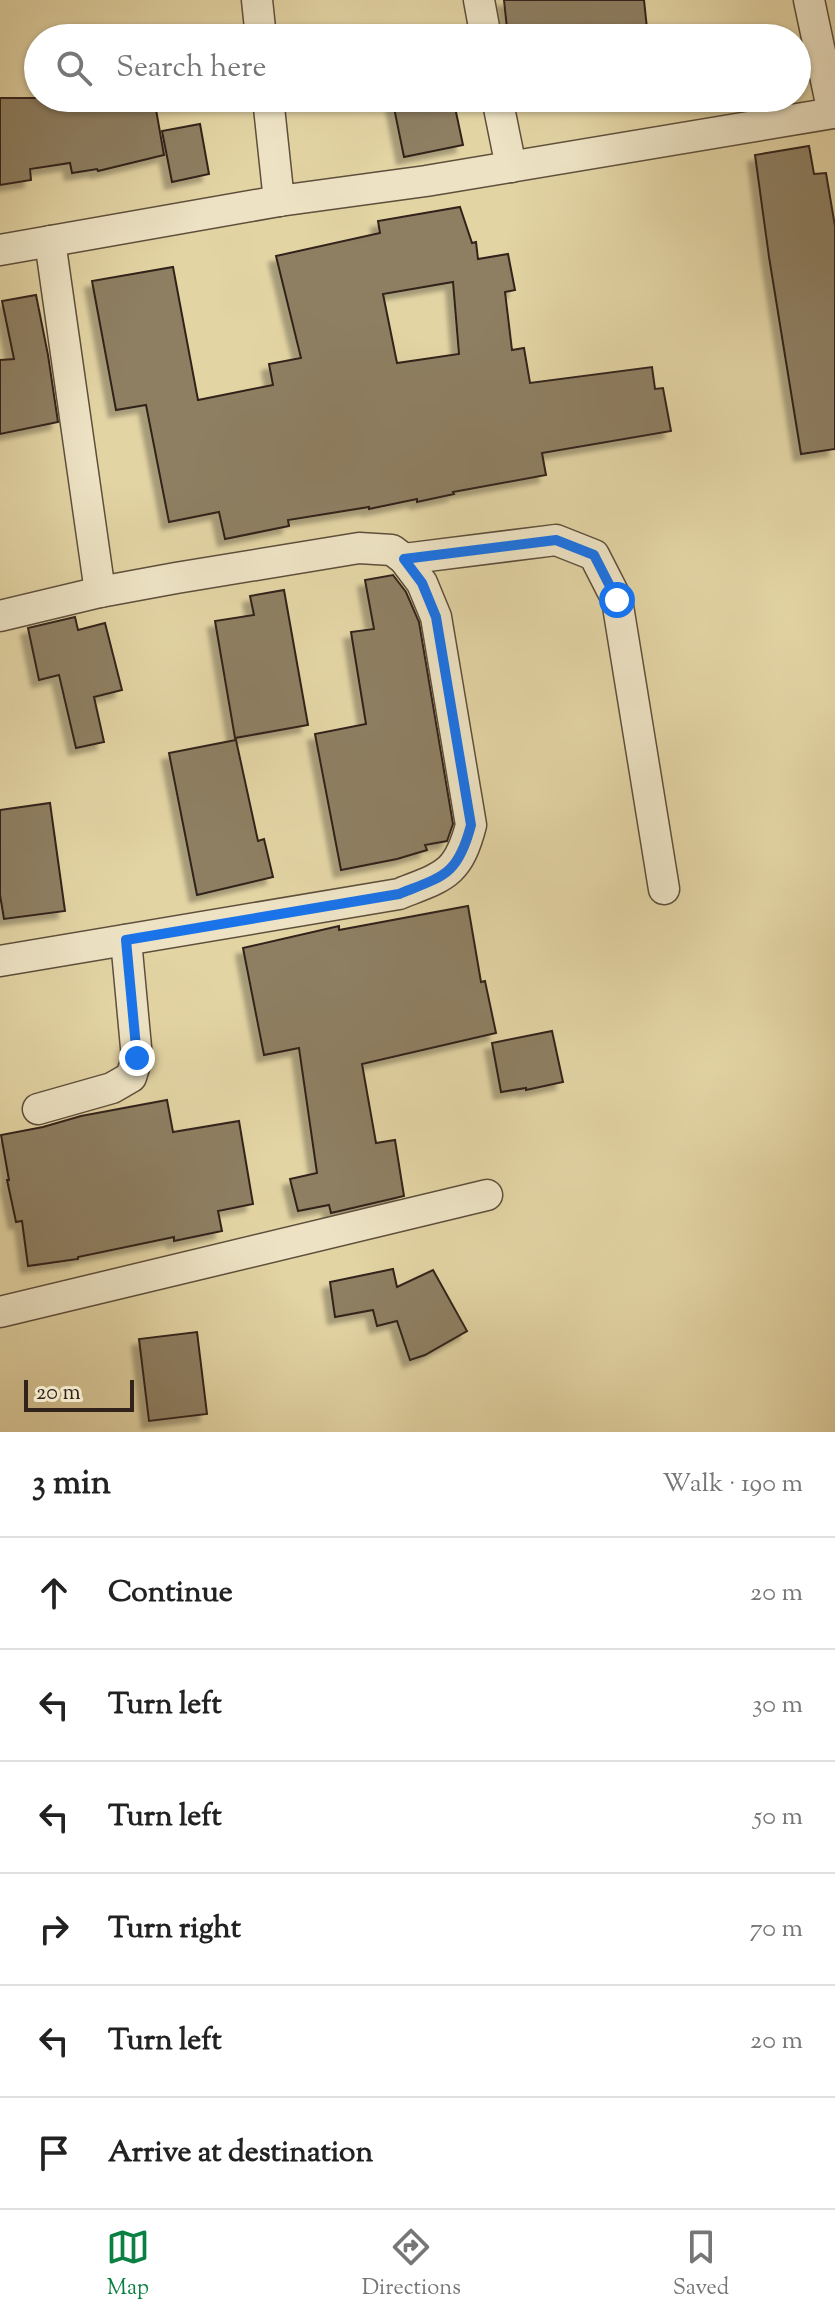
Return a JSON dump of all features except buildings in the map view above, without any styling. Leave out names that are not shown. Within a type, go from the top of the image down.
[{"type":"street","points":[[257,0],[260,24]]},
{"type":"street","points":[[479,0],[483,24]]},
{"type":"street","points":[[0,250],[279,201],[426,181],[834,113],[809,0]]},
{"type":"street","points":[[269,112],[279,201]]},
{"type":"street","points":[[500,112],[511,167]]},
{"type":"street","points":[[50,241],[100,592]]},
{"type":"street","points":[[404,559],[556,540],[594,555],[617,600],[664,889]]},
{"type":"street","points":[[0,616],[100,592],[359,548],[392,550],[404,559],[422,583],[436,617],[471,825],[464,850],[451,870],[399,894],[0,961]]},
{"type":"street","points":[[38,1109],[112,1088],[131,1077],[137,1058],[126,940]]},
{"type":"street","points":[[0,1312],[487,1195]]},
{"type":"route","points":[[137,1058],[126,940],[399,894],[451,870],[464,850],[471,825],[436,617],[422,583],[404,559],[556,540],[594,555],[617,600]]}]
